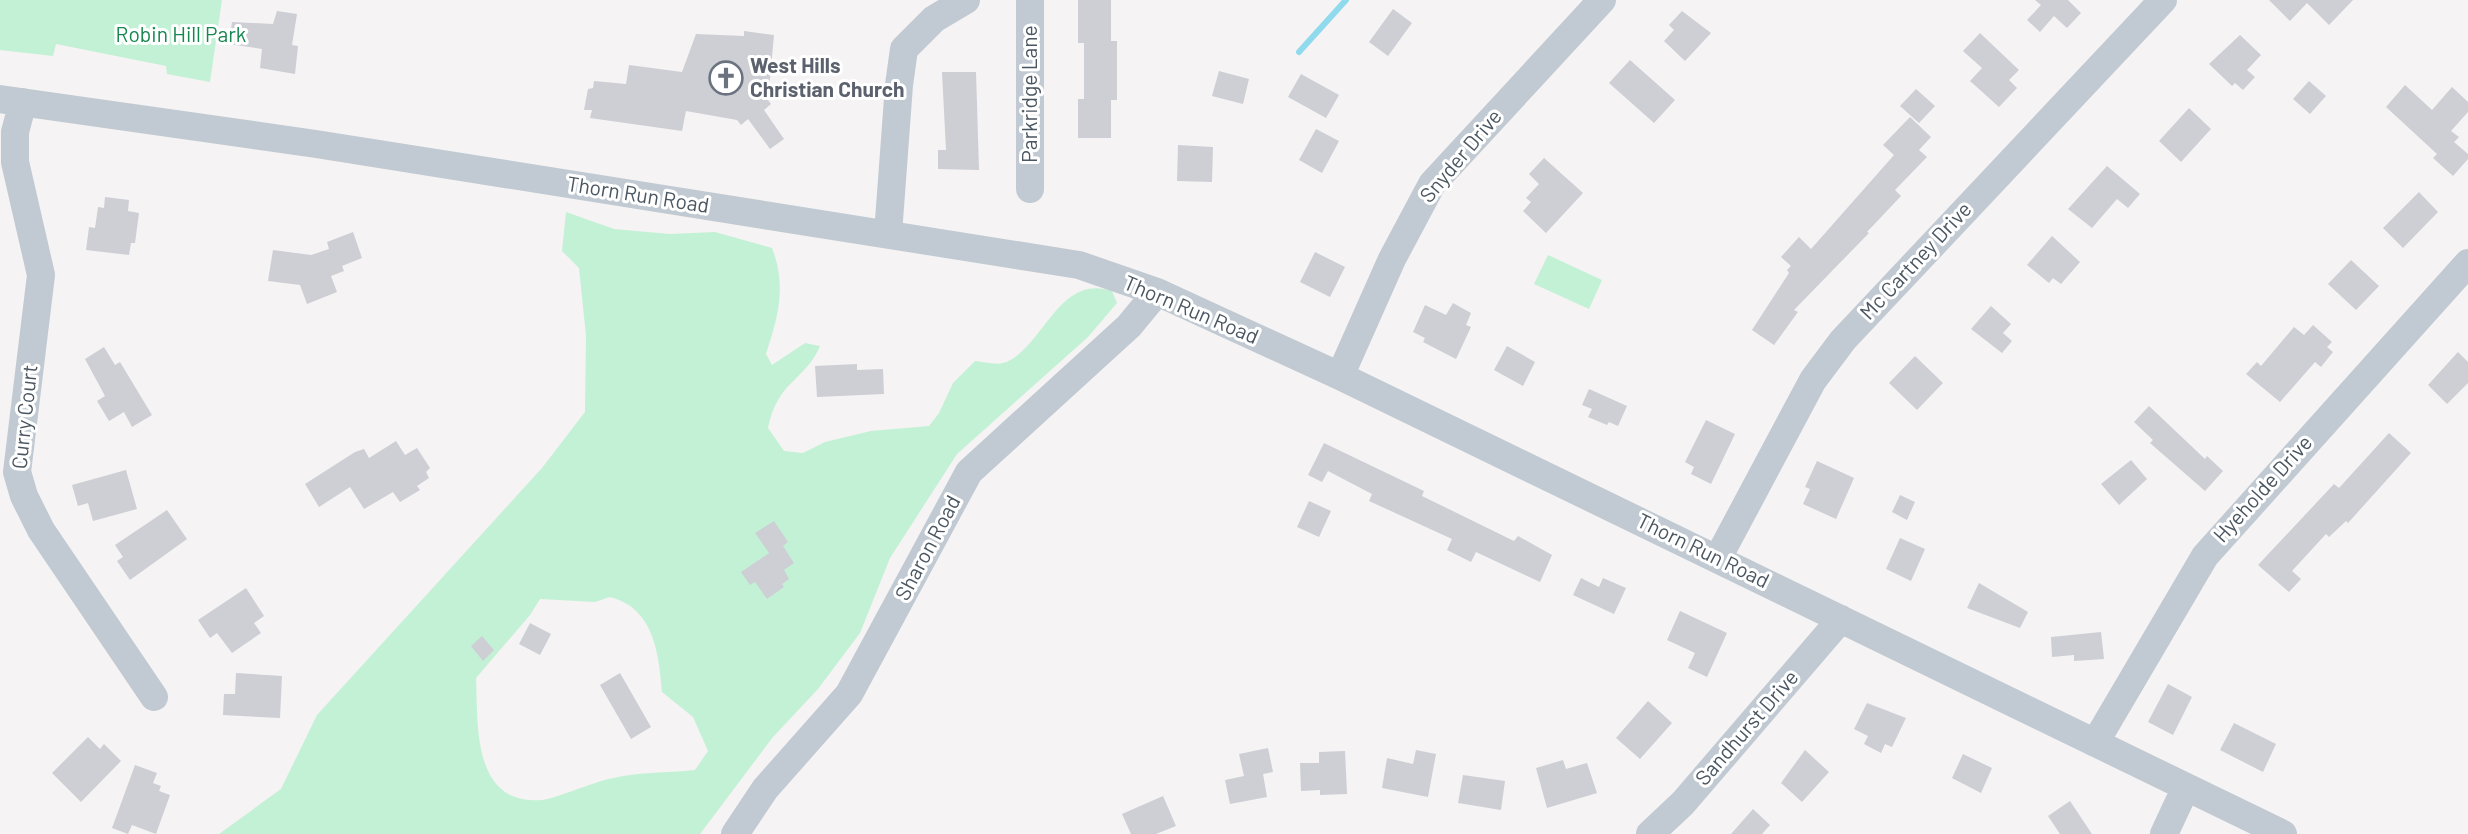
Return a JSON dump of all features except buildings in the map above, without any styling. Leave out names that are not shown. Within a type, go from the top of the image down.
[{"type":"street","points":[[888,234],[904,49],[934,19],[966,0]]},
{"type":"street","name":"Parkridge Lane","points":[[1030,0],[1030,189]]},
{"type":"street","name":"Snyder Drive","points":[[1340,376],[1387,269],[1432,184],[1602,0]]},
{"type":"street","name":"Mc Cartney Drive","points":[[1718,558],[1813,380],[1843,340],[1928,246],[2163,0]]},
{"type":"street","name":"Thorn Run Road","points":[[11,101],[316,144],[1079,265],[1157,292],[1340,376],[1718,558],[2185,789],[2283,834]]},
{"type":"street","name":"Curry Court","points":[[11,101],[15,162],[41,275],[18,472],[34,520],[154,697]]},
{"type":"street","name":"Hyeholde Drive","points":[[2095,743],[2205,556],[2468,263]]},
{"type":"street","name":"Sharon Road","points":[[735,834],[765,789],[849,694],[969,472],[1129,326],[1157,292]]},
{"type":"street","name":"Sandhurst Drive","points":[[1650,834],[1683,803],[1841,619]]},
{"type":"street","points":[[2164,834],[2185,789]]},
{"type":"green space","name":"Robin Hill Park","points":[[0,0],[222,0],[210,82],[167,74],[166,66],[56,44],[53,56],[0,50]]},
{"type":"green space","points":[[566,212],[614,229],[670,234],[715,232],[772,248],[777,262],[780,288],[777,314],[766,354],[772,365],[805,343],[820,346],[807,367],[778,400],[768,428],[784,451],[803,453],[825,442],[871,431],[929,426],[939,413],[953,383],[975,361],[1000,364],[1017,356],[1064,303],[1077,293],[1093,288],[1112,291],[1117,303],[1088,337],[957,454],[890,558],[860,633],[818,689],[773,737],[700,834],[219,834],[281,789],[317,715],[542,468],[585,412],[586,336],[579,268],[562,251]],"holes":[[[610,597],[636,611],[651,634],[659,663],[662,692],[693,717],[708,751],[695,770],[619,777],[542,800],[519,798],[502,790],[491,776],[479,739],[476,678],[530,615],[540,599],[595,602]]]},
{"type":"green space","points":[[1548,255],[1602,280],[1589,309],[1534,284]]},
{"type":"waterway","points":[[1299,52],[1346,0]]},
{"type":"place","name":"West Hills Christian Church","points":[[726,78]]}]
